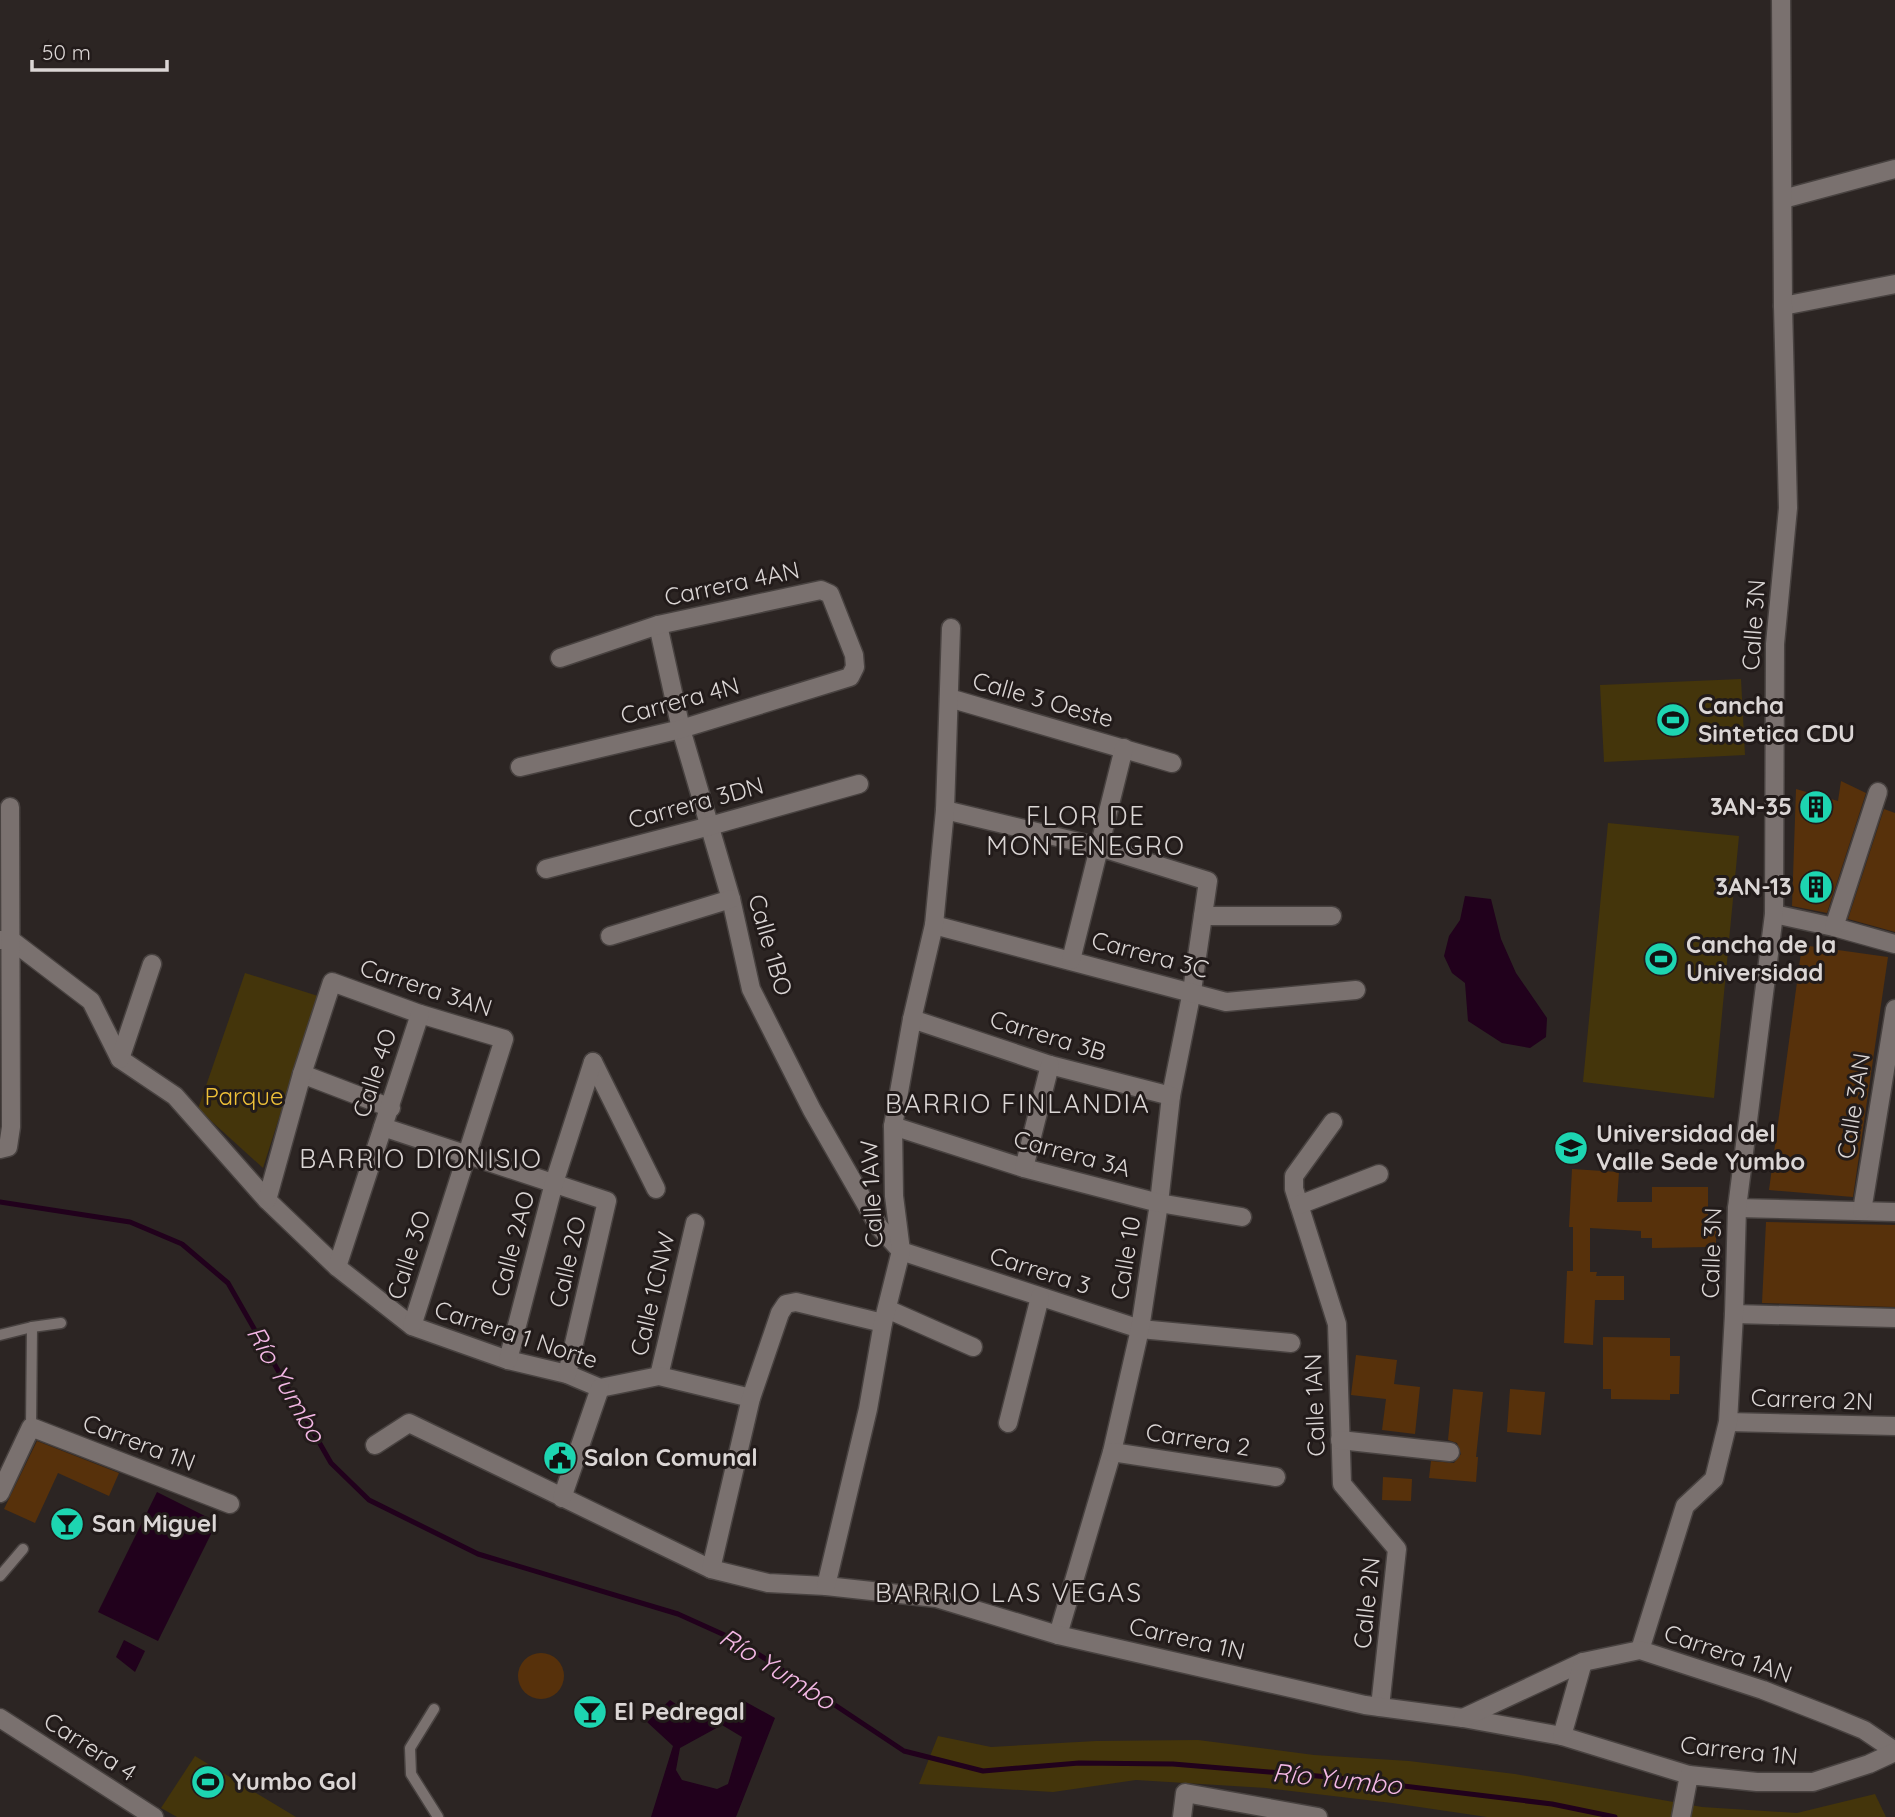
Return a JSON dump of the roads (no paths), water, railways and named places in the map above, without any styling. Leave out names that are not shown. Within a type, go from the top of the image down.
[{"type":"street","name":"Calle 3N","points":[[1640,1650],[1685,1506],[1714,1479],[1728,1422],[1737,1208],[1774,914],[1775,644],[1788,508],[1783,306],[1782,0]]},
{"type":"street","points":[[1783,199],[1895,169]]},
{"type":"street","points":[[1783,306],[1895,284]]},
{"type":"street","name":"Carrera 4AN","points":[[560,658],[658,625],[821,590],[830,594],[854,654],[855,667],[850,677]]},
{"type":"street","name":"Calle 1BO","points":[[658,625],[681,729],[731,899],[751,989],[812,1110],[879,1227],[901,1251]]},
{"type":"street","name":"Calle 1AW","points":[[826,1586],[869,1409],[885,1316],[901,1251],[894,1196],[893,1126],[912,1019],[934,925],[945,810],[951,628]]},
{"type":"street","name":"Carrera 4N","points":[[520,767],[681,729],[850,677]]},
{"type":"street","name":"Calle 3 Oeste","points":[[948,698],[1124,748]]},
{"type":"street","points":[[1071,960],[1124,748],[1172,763]]},
{"type":"street","name":"Carrera 3DN","points":[[546,869],[859,784]]},
{"type":"street","points":[[1834,927],[1878,792]]},
{"type":"street","points":[[4,1148],[11,1127],[5,940],[10,807]]},
{"type":"street","points":[[945,810],[1099,847]]},
{"type":"street","name":"Calle 10","points":[[1058,1635],[1112,1452],[1140,1329],[1159,1203],[1171,1096],[1192,991],[1208,881],[1099,847]]},
{"type":"street","points":[[610,936],[731,899]]},
{"type":"street","points":[[1774,914],[1895,944]]},
{"type":"street","points":[[1203,916],[1332,916]]},
{"type":"street","name":"Carrera 3C","points":[[934,925],[1226,1002],[1356,990]]},
{"type":"street","name":"Carrera 1 Norte","points":[[5,940],[91,1001],[120,1059],[175,1097],[267,1200],[337,1267],[412,1325],[508,1360],[567,1374],[600,1388],[562,1498]]},
{"type":"street","points":[[120,1059],[152,964]]},
{"type":"street","name":"Carrera 3AN","points":[[302,1074],[332,982],[420,1014],[504,1039]]},
{"type":"street","name":"Calle 3AN","points":[[1862,1211],[1895,1009]]},
{"type":"street","name":"Calle 4O","points":[[337,1267],[420,1014]]},
{"type":"street","name":"Carrera 3B","points":[[912,1019],[1050,1065],[1171,1096]]},
{"type":"street","name":"Calle 3O","points":[[412,1325],[504,1039]]},
{"type":"street","name":"Calle 2AO","points":[[508,1360],[554,1183],[593,1062],[656,1189]]},
{"type":"street","points":[[1024,1168],[1050,1065]]},
{"type":"street","points":[[267,1200],[302,1074],[391,1108]]},
{"type":"street","name":"Calle 1AN","points":[[1333,1122],[1294,1176],[1294,1189],[1337,1324],[1342,1484]]},
{"type":"street","name":"Carrera 3A","points":[[893,1126],[1024,1168],[1159,1203],[1242,1217]]},
{"type":"street","points":[[383,1127],[554,1183]]},
{"type":"street","points":[[1299,1205],[1379,1174]]},
{"type":"street","name":"Calle 2O","points":[[554,1183],[607,1201],[567,1374]]},
{"type":"street","points":[[1737,1208],[1895,1212]]},
{"type":"street","name":"Calle 1CNW","points":[[659,1376],[695,1223]]},
{"type":"street","name":"Carrera 3","points":[[901,1251],[1140,1329],[1291,1343]]},
{"type":"street","points":[[1008,1423],[1040,1297]]},
{"type":"street","points":[[711,1569],[751,1398],[780,1313],[786,1304],[796,1302],[885,1316],[973,1347]]},
{"type":"street","points":[[1734,1314],[1895,1318]]},
{"type":"street","points":[[600,1388],[659,1376],[751,1398]]},
{"type":"street","name":"Carrera 2N","points":[[1728,1422],[1895,1426]]},
{"type":"street","name":"Carrera 1N","points":[[375,1445],[410,1423],[711,1569],[768,1583],[826,1586],[936,1598],[1058,1635],[1318,1695],[1562,1736],[1688,1779],[1813,1782],[1869,1764],[1895,1752]]},
{"type":"street","points":[[0,1493],[31,1427]]},
{"type":"street","name":"Carrera 1N","points":[[31,1427],[230,1504]]},
{"type":"street","points":[[1340,1440],[1450,1452]]},
{"type":"street","name":"Carrera 2","points":[[1112,1452],[1276,1477]]},
{"type":"street","name":"Calle 2N","points":[[1342,1484],[1397,1549],[1380,1706]]},
{"type":"street","name":"Carrera 1AN","points":[[1463,1718],[1583,1662],[1640,1650],[1763,1690],[1830,1716],[1864,1730],[1895,1752]]},
{"type":"street","points":[[1562,1736],[1583,1662]]},
{"type":"street","name":"Carrera 4","points":[[0,1718],[154,1817]]},
{"type":"street","points":[[1681,1817],[1688,1779]]},
{"type":"street","points":[[1182,1817],[1185,1793],[1318,1817]]},
{"type":"lane","points":[[0,1335],[61,1323]]},
{"type":"lane","points":[[31,1427],[32,1327]]},
{"type":"lane","points":[[0,1576],[23,1549]]},
{"type":"lane","points":[[434,1709],[410,1748],[411,1774],[438,1817]]},
{"type":"waterway","name":"Río Yumbo","points":[[0,1202],[130,1222],[182,1244],[228,1283],[331,1463],[369,1500],[478,1554],[678,1614],[740,1642],[904,1751],[983,1771],[1079,1763],[1173,1764],[1329,1777],[1552,1804],[1615,1817]]},
{"type":"place","name":"Cancha Sintetica CDU","points":[[1673,720]]},
{"type":"place","name":"3AN-35","points":[[1816,807]]},
{"type":"place","name":"3AN-13","points":[[1816,887]]},
{"type":"place","name":"Cancha de la Universidad","points":[[1661,959]]},
{"type":"place","name":"Universidad del Valle Sede Yumbo","points":[[1571,1148]]},
{"type":"place","name":"Salon Comunal","points":[[560,1458]]},
{"type":"place","name":"San Miguel","points":[[67,1524]]},
{"type":"place","name":"El Pedregal","points":[[590,1712]]},
{"type":"place","name":"Yumbo Gol","points":[[208,1782]]},
{"type":"district","name":"FLOR DE MONTENEGRO","points":[[1086,831]]},
{"type":"district","name":"BARRIO FINLANDIA","points":[[1018,1104]]},
{"type":"district","name":"BARRIO DIONISIO","points":[[421,1159]]},
{"type":"district","name":"BARRIO LAS VEGAS","points":[[1009,1593]]},
{"type":"park label","name":"Parque","points":[[244,1097]]}]
